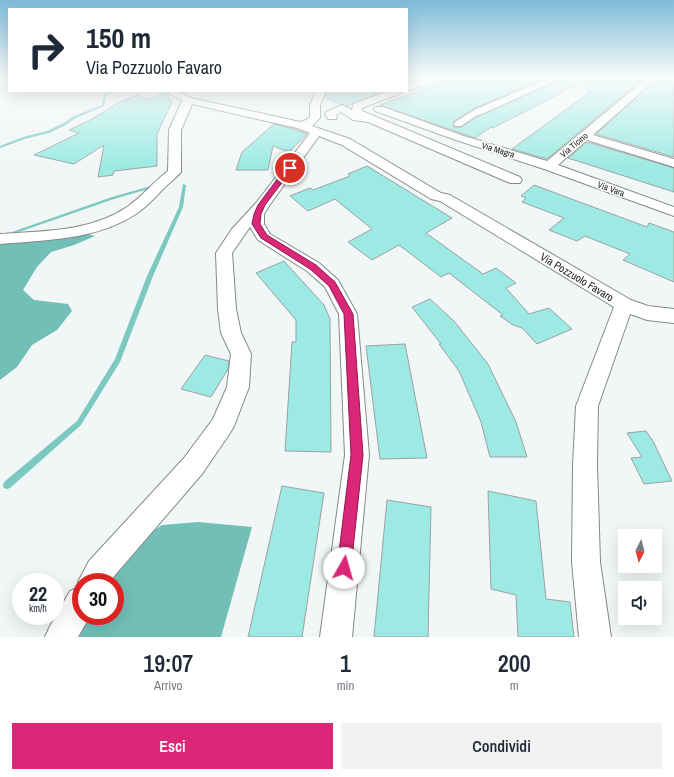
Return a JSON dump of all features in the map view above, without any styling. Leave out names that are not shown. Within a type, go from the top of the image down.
[{"type":"street","points":[[0,239],[53,234],[99,227],[130,211],[174,172],[175,130],[185,108]]},
{"type":"street","name":"Via Pozzuolo Favaro","points":[[224,108],[315,127],[346,142],[436,196],[445,198],[624,305],[587,406],[584,466],[586,562],[595,637]]},
{"type":"street","points":[[315,108],[315,127],[262,205],[257,214],[256,224],[264,237],[313,267],[332,284],[348,314],[357,455],[336,637]]},
{"type":"street","points":[[332,117],[330,114],[342,108],[357,118],[372,119]]},
{"type":"street","points":[[357,108],[357,113],[515,180]]},
{"type":"street","points":[[424,141],[444,133],[478,112],[488,108]]},
{"type":"street","name":"Via Ticino","points":[[553,162],[619,108]]},
{"type":"street","name":"Via Magra","points":[[379,109],[460,138],[553,162]]},
{"type":"street","points":[[585,136],[674,163]]},
{"type":"street","name":"Via Vara","points":[[553,162],[660,193]]},
{"type":"street","name":"Via Vara","points":[[553,162],[674,212]]},
{"type":"street","points":[[98,573],[194,466],[222,426],[238,387],[240,354],[231,333],[226,309],[224,253],[237,232],[262,205]]},
{"type":"street","points":[[624,305],[647,313],[674,316]]},
{"type":"street","points":[[61,637],[72,618]]},
{"type":"shaded area","points":[[88,234],[95,236],[74,245],[51,252],[37,267],[23,290],[34,300],[68,304],[72,311],[57,330],[32,345],[17,367],[0,380],[0,243]]},
{"type":"shaded area","points":[[198,522],[252,527],[221,637],[46,637],[72,621],[72,625],[124,625],[124,573],[107,573],[144,537],[162,525]]},
{"type":"building","points":[[110,108],[169,108],[157,134],[157,166],[114,171],[113,175],[98,177],[104,145],[74,164],[34,155],[79,133],[69,130]]},
{"type":"building","points":[[388,108],[476,108],[454,121],[453,125],[455,128],[462,127],[478,116],[497,108],[532,108],[493,128],[491,127],[475,138]]},
{"type":"building","points":[[568,108],[608,108],[547,159],[512,149]]},
{"type":"building","points":[[625,108],[674,108],[674,157],[596,134]]},
{"type":"building","points":[[274,124],[307,134],[289,152],[273,146],[268,170],[236,170],[242,152]]},
{"type":"building","points":[[587,142],[674,168],[674,192],[568,158]]},
{"type":"building","points":[[367,166],[452,218],[426,233],[483,274],[496,268],[516,283],[506,288],[529,314],[549,308],[572,329],[537,344],[522,328],[513,325],[500,316],[503,315],[449,273],[441,277],[399,245],[372,260],[348,242],[372,229],[335,199],[308,211],[290,196],[310,188],[313,190],[350,176],[348,174]]},
{"type":"building","points":[[534,185],[647,227],[649,223],[674,232],[674,282],[623,260],[630,254],[585,236],[577,241],[549,230],[564,218],[522,202],[526,198],[521,196]]},
{"type":"building","points":[[284,261],[324,305],[330,319],[331,452],[285,451],[292,342],[296,342],[296,320],[256,273]]},
{"type":"building","points":[[430,299],[454,321],[488,364],[516,422],[527,457],[490,457],[481,422],[459,371],[439,344],[441,344],[412,307]]},
{"type":"building","points":[[405,344],[427,458],[380,459],[366,346]]},
{"type":"building","points":[[205,355],[229,361],[228,369],[211,397],[181,389]]},
{"type":"building","points":[[646,431],[653,441],[672,481],[644,484],[631,458],[642,457],[627,433]]},
{"type":"building","points":[[282,486],[324,493],[302,637],[248,637]]},
{"type":"building","points":[[488,491],[536,501],[546,599],[570,602],[574,637],[518,637],[516,595],[491,589]]},
{"type":"building","points":[[387,500],[431,507],[428,637],[374,637]]},
{"type":"waterway","points":[[0,147],[24,138],[48,132],[65,124],[73,118],[98,108]]},
{"type":"waterway","points":[[7,485],[79,423],[118,360],[150,276],[181,207],[184,185]]},
{"type":"waterway","points":[[14,232],[113,198],[151,187]]},
{"type":"route","points":[[290,168],[262,205],[257,214],[256,224],[264,237],[313,267],[332,284],[348,314],[357,455],[344,568]]}]
